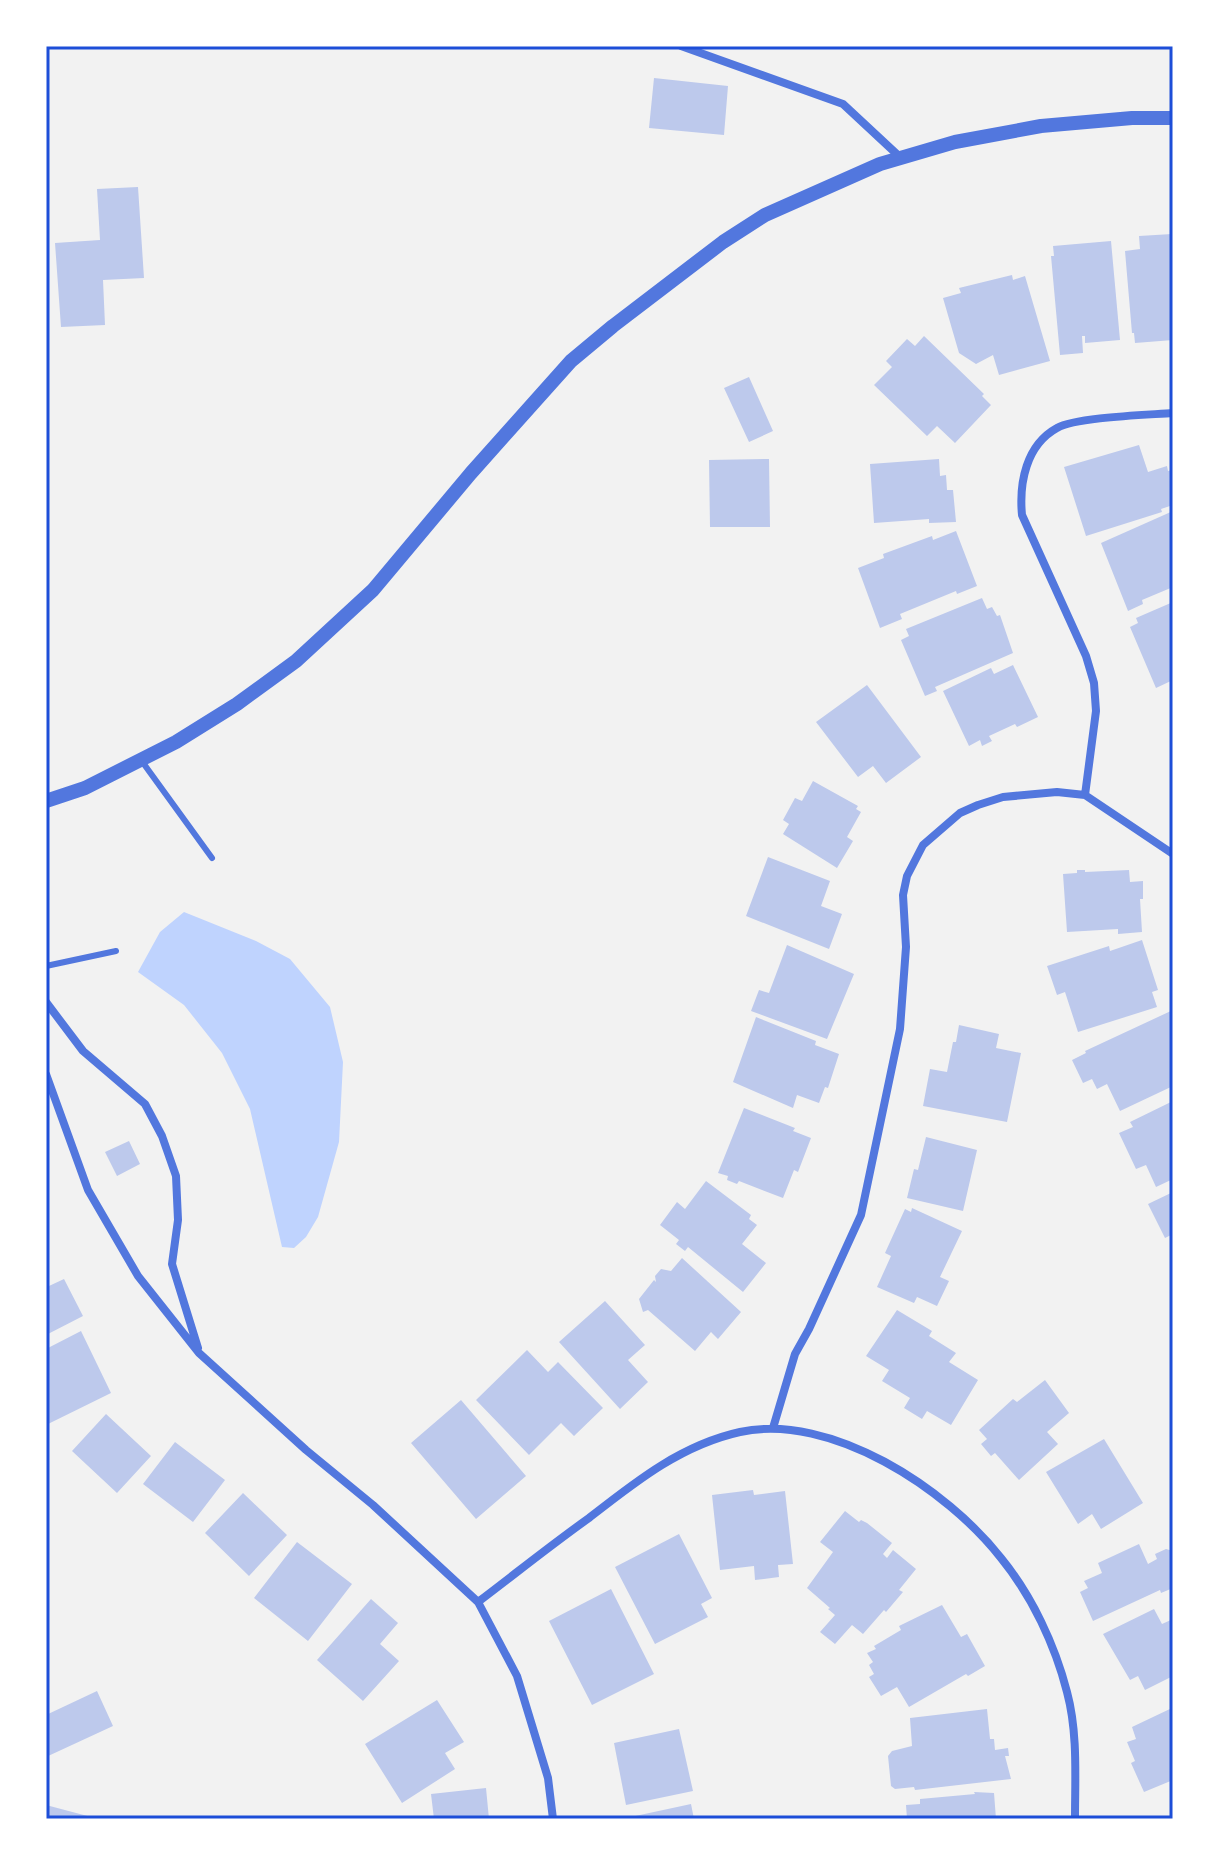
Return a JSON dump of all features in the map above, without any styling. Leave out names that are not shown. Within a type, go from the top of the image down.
[{"type":"street","points":[[681,46],[843,104],[902,158]]},
{"type":"street","points":[[46,801],[85,788],[141,760],[237,704],[296,661],[373,590],[571,361],[723,242],[765,215],[880,164],[955,142],[1041,126],[1132,118],[1173,118]]},
{"type":"street","points":[[1085,795],[1096,711],[1094,683],[1086,656],[1022,515],[1020,491],[1029,458],[1056,428],[1076,422],[1173,413]]},
{"type":"street","points":[[773,1428],[795,1354],[861,1215],[900,1029],[906,947],[903,895],[915,858],[937,830],[960,813],[1003,797],[1057,792],[1085,795],[1173,854]]},
{"type":"street","points":[[46,1002],[83,1051],[145,1104],[162,1136],[176,1176],[178,1220],[172,1264],[199,1353]]},
{"type":"street","points":[[46,1074],[88,1190],[138,1276],[199,1353],[306,1450],[373,1505],[478,1602],[517,1676],[548,1778],[553,1819]]},
{"type":"street","points":[[478,1602],[650,1471],[707,1442],[740,1432],[773,1428],[831,1439],[864,1452],[904,1474],[963,1517],[1001,1557],[1028,1596],[1049,1640],[1068,1694],[1075,1747],[1075,1819]]},
{"type":"lane","points":[[141,760],[212,858]]},
{"type":"lane","points":[[46,966],[116,951]]},
{"type":"water","points":[[184,912],[256,941],[290,959],[330,1007],[343,1062],[339,1142],[318,1217],[306,1237],[294,1248],[282,1247],[250,1109],[222,1053],[184,1005],[138,972],[160,932]]},
{"type":"building","points":[[654,78],[728,86],[724,135],[649,128]]},
{"type":"building","points":[[138,187],[144,278],[103,280],[105,325],[61,327],[55,243],[100,240],[97,189]]},
{"type":"building","points":[[1172,234],[1173,340],[1135,343],[1125,251],[1140,249],[1139,236]]},
{"type":"building","points":[[1111,241],[1120,340],[1085,343],[1085,336],[1082,336],[1083,353],[1060,355],[1051,256],[1054,256],[1053,246]]},
{"type":"building","points":[[1012,275],[1013,280],[1025,276],[1050,361],[999,375],[993,355],[976,364],[959,353],[943,298],[961,293],[959,288]]},
{"type":"building","points":[[924,336],[984,394],[982,396],[991,405],[955,443],[937,426],[927,436],[874,385],[892,367],[886,361],[907,339],[915,346]]},
{"type":"building","points":[[749,377],[773,431],[749,442],[724,388]]},
{"type":"building","points":[[1139,445],[1148,472],[1167,466],[1168,471],[1173,470],[1173,505],[1161,509],[1162,512],[1086,536],[1064,467]]},
{"type":"building","points":[[769,459],[770,527],[710,527],[709,460]]},
{"type":"building","points":[[939,459],[940,476],[946,475],[947,490],[953,490],[956,522],[929,523],[929,519],[874,523],[870,464]]},
{"type":"building","points":[[1173,511],[1173,587],[1142,600],[1143,604],[1128,611],[1101,543]]},
{"type":"building","points":[[956,531],[977,586],[957,594],[956,591],[900,614],[902,619],[880,628],[858,568],[884,558],[883,554],[932,536],[933,540]]},
{"type":"building","points":[[982,598],[987,609],[992,607],[997,616],[1000,615],[1013,653],[935,687],[937,691],[925,696],[901,640],[909,636],[906,629]]},
{"type":"building","points":[[1173,602],[1173,680],[1156,688],[1130,627],[1138,623],[1136,618]]},
{"type":"building","points":[[1013,665],[1038,717],[989,736],[992,741],[982,746],[980,740],[969,746],[943,691],[991,668],[994,674]]},
{"type":"building","points":[[867,685],[921,757],[886,783],[873,766],[858,777],[816,722]]},
{"type":"building","points":[[813,781],[858,806],[856,809],[861,812],[847,837],[853,841],[837,868],[783,834],[789,824],[783,820],[795,798],[802,801]]},
{"type":"building","points":[[768,857],[830,881],[821,906],[842,914],[829,949],[746,916]]},
{"type":"building","points":[[1077,870],[1129,870],[1130,882],[1143,881],[1143,899],[1140,899],[1142,932],[1118,934],[1118,929],[1067,932],[1063,874],[1077,873]]},
{"type":"building","points":[[1142,940],[1158,990],[1152,992],[1157,1007],[1078,1032],[1065,992],[1057,995],[1047,966],[1109,946],[1110,951]]},
{"type":"building","points":[[787,945],[854,974],[827,1039],[751,1011],[759,990],[769,993]]},
{"type":"building","points":[[1173,1010],[1173,1086],[1120,1111],[1107,1084],[1097,1089],[1092,1079],[1083,1083],[1072,1060]]},
{"type":"building","points":[[756,1017],[816,1041],[815,1045],[839,1054],[828,1088],[825,1087],[819,1103],[797,1095],[793,1108],[733,1082]]},
{"type":"building","points":[[959,1025],[999,1034],[996,1048],[1021,1053],[1007,1122],[923,1106],[930,1069],[947,1072]]},
{"type":"building","points":[[1173,1101],[1173,1179],[1156,1187],[1146,1165],[1136,1169],[1119,1133],[1133,1127],[1130,1122]]},
{"type":"building","points":[[744,1108],[795,1128],[793,1131],[811,1138],[798,1172],[794,1170],[783,1198],[739,1181],[737,1184],[727,1180],[728,1176],[718,1173]]},
{"type":"building","points":[[926,1137],[977,1150],[963,1211],[907,1198]]},
{"type":"building","points":[[129,1141],[140,1164],[117,1176],[105,1152]]},
{"type":"building","points":[[706,1181],[751,1215],[749,1219],[757,1225],[742,1244],[766,1263],[743,1292],[688,1247],[685,1251],[676,1244],[679,1240],[660,1225],[677,1202],[685,1209]]},
{"type":"building","points":[[1173,1192],[1173,1234],[1165,1238],[1148,1204]]},
{"type":"building","points":[[912,1208],[962,1231],[940,1277],[949,1281],[937,1306],[917,1297],[914,1303],[877,1287],[891,1256],[885,1253],[905,1209],[911,1212]]},
{"type":"building","points":[[682,1258],[741,1312],[718,1339],[711,1332],[695,1351],[648,1310],[643,1312],[639,1299],[654,1280],[656,1282],[655,1276],[661,1269],[671,1271]]},
{"type":"building","points":[[64,1279],[83,1316],[46,1335],[46,1280],[49,1286]]},
{"type":"building","points":[[605,1301],[645,1345],[628,1360],[648,1382],[620,1409],[559,1342]]},
{"type":"building","points":[[897,1310],[932,1331],[929,1336],[956,1353],[949,1362],[978,1380],[951,1425],[927,1411],[922,1419],[904,1408],[910,1398],[882,1381],[889,1370],[866,1356]]},
{"type":"building","points":[[81,1331],[111,1393],[46,1425],[46,1349]]},
{"type":"building","points":[[527,1350],[548,1372],[558,1362],[603,1408],[574,1436],[561,1423],[529,1455],[476,1400]]},
{"type":"building","points":[[1045,1380],[1069,1413],[1047,1432],[1058,1444],[1019,1480],[995,1453],[991,1456],[981,1444],[987,1439],[979,1430],[1013,1399],[1017,1402]]},
{"type":"building","points":[[461,1400],[526,1476],[476,1519],[411,1443]]},
{"type":"building","points":[[106,1414],[151,1456],[117,1493],[72,1451]]},
{"type":"building","points":[[1104,1439],[1143,1503],[1101,1529],[1092,1514],[1078,1524],[1046,1472]]},
{"type":"building","points":[[175,1442],[225,1480],[193,1522],[143,1484]]},
{"type":"building","points":[[753,1490],[754,1495],[785,1491],[793,1564],[778,1565],[779,1577],[755,1580],[754,1566],[720,1570],[712,1495]]},
{"type":"building","points":[[243,1493],[287,1535],[249,1576],[205,1533]]},
{"type":"building","points":[[845,1511],[859,1522],[867,1523],[892,1543],[883,1554],[887,1558],[893,1550],[916,1569],[899,1590],[903,1592],[863,1634],[852,1625],[835,1644],[820,1632],[835,1615],[807,1588],[833,1552],[820,1542]]},
{"type":"building","points":[[679,1534],[712,1598],[701,1604],[708,1617],[655,1644],[615,1567]]},
{"type":"building","points":[[297,1542],[352,1584],[308,1641],[254,1598]]},
{"type":"building","points":[[1139,1544],[1148,1564],[1157,1559],[1155,1554],[1166,1549],[1173,1551],[1173,1588],[1161,1593],[1160,1590],[1093,1621],[1080,1592],[1088,1588],[1084,1581],[1102,1573],[1098,1563]]},
{"type":"building","points":[[611,1589],[654,1674],[592,1705],[549,1621]]},
{"type":"building","points":[[371,1599],[398,1623],[380,1644],[399,1661],[363,1701],[317,1660]]},
{"type":"building","points":[[942,1605],[961,1637],[967,1634],[985,1666],[909,1707],[897,1687],[881,1696],[869,1677],[874,1674],[869,1665],[873,1662],[867,1653],[901,1630],[899,1626]]},
{"type":"building","points":[[1154,1609],[1162,1624],[1173,1619],[1173,1676],[1145,1690],[1138,1676],[1130,1680],[1103,1634]]},
{"type":"building","points":[[97,1691],[113,1726],[46,1757],[46,1715]]},
{"type":"building","points":[[437,1700],[464,1742],[445,1753],[455,1769],[402,1803],[365,1744]]},
{"type":"building","points":[[1172,1708],[1173,1780],[1144,1792],[1131,1763],[1135,1761],[1127,1742],[1136,1739],[1132,1727]]},
{"type":"building","points":[[987,1709],[990,1739],[994,1739],[995,1750],[1008,1748],[1009,1756],[1005,1756],[1011,1779],[915,1790],[914,1787],[895,1789],[891,1786],[888,1756],[892,1751],[912,1746],[910,1718]]},
{"type":"building","points":[[679,1729],[693,1791],[626,1805],[614,1743]]},
{"type":"building","points":[[486,1788],[489,1819],[434,1819],[431,1794]]},
{"type":"building","points":[[974,1792],[994,1793],[996,1819],[907,1819],[906,1805],[920,1804],[920,1799]]},
{"type":"building","points":[[691,1804],[694,1819],[626,1819],[626,1818]]},
{"type":"building","points":[[46,1805],[95,1818],[46,1819]]}]
